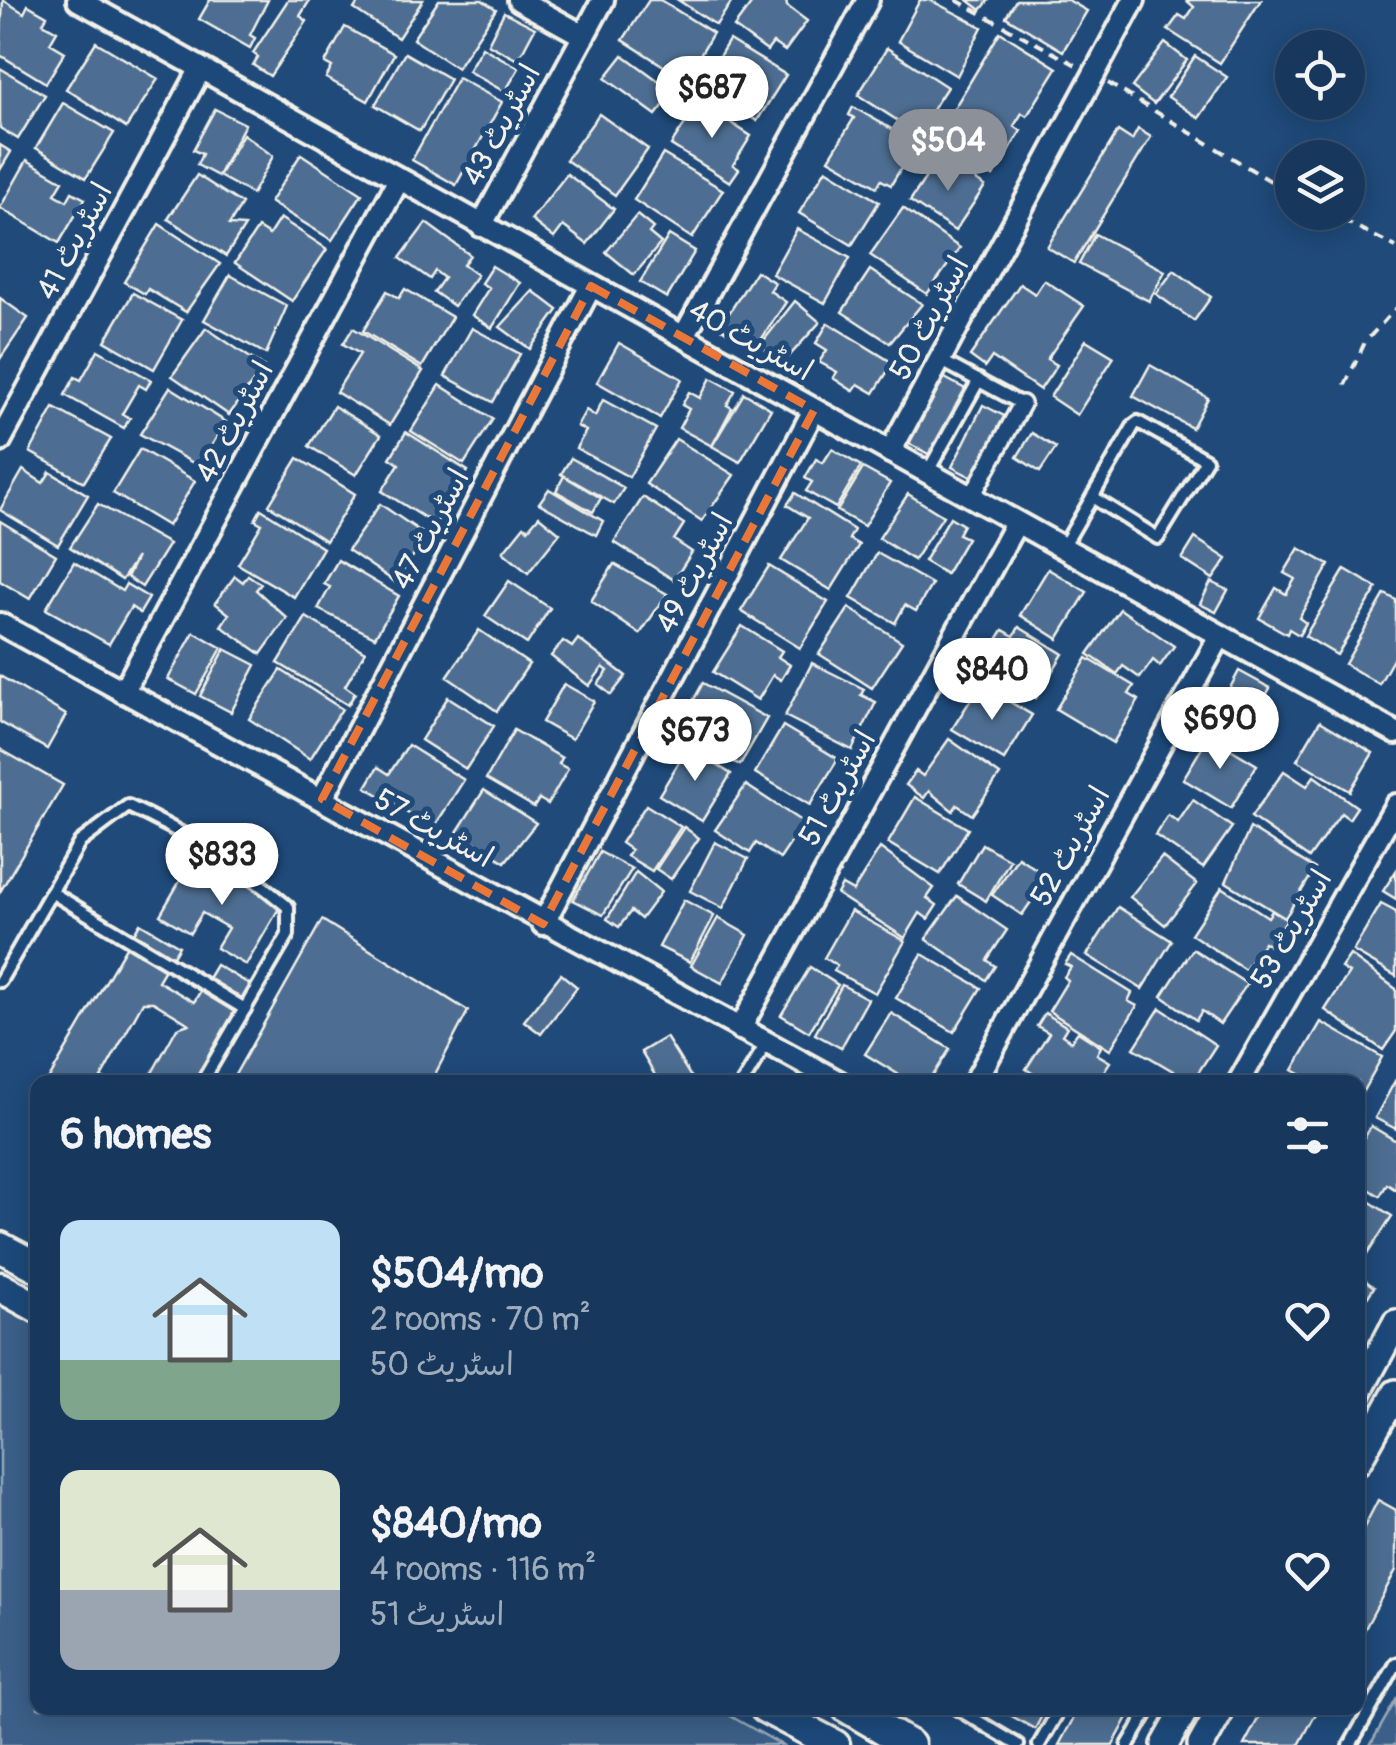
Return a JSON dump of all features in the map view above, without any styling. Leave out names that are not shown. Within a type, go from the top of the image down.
[{"type":"main road","points":[[0,1246],[30,1263]]},
{"type":"main road","points":[[0,1287],[30,1304]]},
{"type":"main road","points":[[778,1715],[834,1745]]},
{"type":"main road","points":[[859,1715],[910,1745]]},
{"type":"street","name":"اسٹریٹ 40","points":[[78,0],[1219,638],[1396,733]]},
{"type":"street","points":[[520,0],[584,36]]},
{"type":"street","name":"اسٹریٹ 43","points":[[481,226],[603,0]]},
{"type":"street","points":[[684,336],[868,0]]},
{"type":"street","name":"اسٹریٹ 50","points":[[890,452],[1134,0]]},
{"type":"street","name":"اسٹریٹ 41","points":[[0,441],[200,70]]},
{"type":"street","name":"اسٹریٹ 42","points":[[123,692],[398,181]]},
{"type":"street","name":"اسٹریٹ 47","points":[[322,799],[591,286]]},
{"type":"street","points":[[972,498],[1022,404]]},
{"type":"street","name":"اسٹریٹ 49","points":[[543,924],[814,410]]},
{"type":"street","name":"اسٹریٹ 51","points":[[740,1029],[1016,523]]},
{"type":"street","name":"اسٹریٹ 57","points":[[0,624],[543,924],[826,1075]]},
{"type":"street","name":"اسٹریٹ 52","points":[[979,1075],[1219,638]]},
{"type":"street","name":"اسٹریٹ 53","points":[[1243,1075],[1396,805]]},
{"type":"street","points":[[1365,1372],[1396,1323]]},
{"type":"street","points":[[1365,1448],[1396,1393]]},
{"type":"street","points":[[1165,1745],[1182,1715]]},
{"type":"street","points":[[1201,1745],[1218,1715]]},
{"type":"lane","points":[[940,360],[1022,404]]},
{"type":"lane","points":[[926,474],[979,380]]},
{"type":"lane","points":[[1062,549],[1092,497],[1138,422],[1206,460],[1158,538],[1092,497]]},
{"type":"lane","points":[[0,982],[80,842],[128,806],[234,865],[288,908],[288,936],[206,1075]]},
{"type":"lane","points":[[51,892],[245,1009]]},
{"type":"lane","points":[[746,1075],[766,1044]]},
{"type":"lane","points":[[1350,1745],[1396,1664]]},
{"type":"lane","points":[[1365,1708],[1370,1710]]},
{"type":"lane","points":[[968,1715],[1018,1745]]},
{"type":"lane","points":[[1039,1745],[1056,1715]]},
{"type":"lane","points":[[1128,1745],[1146,1715]]},
{"type":"path","points":[[956,0],[1094,74],[1275,184]]},
{"type":"path","points":[[1361,230],[1396,248]]},
{"type":"path","points":[[1345,385],[1365,342],[1396,308]]},
{"type":"highlighted area","points":[[591,286],[814,410],[543,924],[322,799]]},
{"type":"shaded area","points":[[0,1305],[30,1322],[30,1715],[728,1715],[782,1745],[0,1745]]},
{"type":"shaded area","points":[[1396,1700],[1396,1745],[1370,1745]]},
{"type":"building","points":[[3,0],[24,13],[28,5],[47,16],[43,23],[57,31],[50,43],[65,52],[46,83],[0,55]]},
{"type":"building","points":[[210,0],[268,0],[250,35],[255,38],[250,48],[199,19]]},
{"type":"building","points":[[288,0],[310,0],[300,16],[307,21],[270,76],[253,65],[258,57],[253,53]]},
{"type":"building","points":[[360,0],[423,0],[398,38],[354,9]]},
{"type":"building","points":[[439,0],[482,0],[496,9],[457,68],[413,39]]},
{"type":"building","points":[[649,0],[660,0],[713,33],[698,58],[705,63],[692,84],[623,40]]},
{"type":"building","points":[[678,0],[733,0],[716,25]]},
{"type":"building","points":[[754,0],[786,0],[787,6],[807,21],[785,51],[773,43],[767,51],[734,27]]},
{"type":"building","points":[[920,0],[930,0],[982,27],[957,76],[898,41]]},
{"type":"building","points":[[968,0],[989,0],[981,10]]},
{"type":"building","points":[[1016,0],[1068,0],[1087,11],[1063,51],[1006,17]]},
{"type":"building","points":[[1186,0],[1261,0],[1220,63],[1168,30],[1179,15],[1186,19],[1194,7]]},
{"type":"building","points":[[504,12],[535,28],[518,60],[488,44]]},
{"type":"building","points":[[345,27],[394,54],[368,101],[326,78],[332,67],[325,63]]},
{"type":"building","points":[[1000,32],[1057,68],[1027,116],[1022,113],[1014,126],[1021,131],[993,176],[935,140]]},
{"type":"building","points":[[729,40],[786,75],[757,121],[701,86]]},
{"type":"building","points":[[96,42],[158,79],[126,128],[66,89]]},
{"type":"building","points":[[1165,43],[1187,60],[1154,104],[1132,87]]},
{"type":"building","points":[[482,47],[519,68],[505,92],[468,71]]},
{"type":"building","points":[[887,48],[947,87],[917,133],[858,95]]},
{"type":"building","points":[[405,53],[450,79],[420,131],[375,105]]},
{"type":"building","points":[[623,55],[674,92],[656,115],[605,78]]},
{"type":"building","points":[[1195,56],[1227,77],[1199,118],[1168,97]]},
{"type":"building","points":[[0,68],[45,95],[18,139],[0,128]]},
{"type":"building","points":[[458,78],[502,102],[456,185],[412,160]]},
{"type":"building","points":[[699,102],[751,136],[733,165],[739,169],[730,182],[671,145]]},
{"type":"building","points":[[63,103],[114,133],[86,178],[36,148]]},
{"type":"building","points":[[853,107],[916,143],[891,185],[881,180],[877,187],[829,159],[854,118],[849,115]]},
{"type":"building","points":[[215,109],[245,124],[218,176],[197,165],[202,154],[193,150]]},
{"type":"building","points":[[599,114],[648,149],[615,195],[566,160]]},
{"type":"building","points":[[1138,129],[1151,137],[1074,263],[1047,247],[1118,131],[1132,140]]},
{"type":"building","points":[[243,134],[273,156],[252,194],[219,176]]},
{"type":"building","points":[[0,145],[11,152],[0,170]]},
{"type":"building","points":[[301,154],[362,194],[332,240],[270,202]]},
{"type":"building","points":[[663,154],[723,190],[692,238],[634,200]]},
{"type":"building","points":[[940,156],[985,186],[955,231],[910,201]]},
{"type":"building","points":[[27,160],[63,181],[55,194],[67,201],[72,192],[85,199],[59,243],[0,208]]},
{"type":"building","points":[[826,169],[879,202],[852,245],[799,213]]},
{"type":"building","points":[[567,174],[614,209],[587,244],[563,226],[554,238],[531,220]]},
{"type":"building","points":[[197,175],[242,204],[229,225],[245,226],[226,256],[168,219]]},
{"type":"building","points":[[903,208],[960,248],[927,294],[870,255]]},
{"type":"building","points":[[637,215],[653,228],[649,233],[661,243],[634,275],[606,252]]},
{"type":"building","points":[[280,218],[327,249],[292,301],[235,263],[258,228],[269,235]]},
{"type":"building","points":[[426,223],[470,255],[463,265],[477,275],[454,306],[434,292],[444,278],[435,271],[430,279],[400,258]]},
{"type":"building","points":[[159,224],[220,264],[186,312],[148,289],[145,294],[124,282]]},
{"type":"building","points":[[797,229],[850,258],[825,303],[772,274]]},
{"type":"building","points":[[1095,234],[1165,271],[1149,301],[1079,264]]},
{"type":"building","points":[[669,235],[695,251],[667,298],[640,282]]},
{"type":"building","points":[[492,266],[520,283],[492,328],[472,315],[489,288],[481,283]]},
{"type":"building","points":[[870,270],[922,304],[890,343],[842,312]]},
{"type":"building","points":[[1174,270],[1211,297],[1194,321],[1156,294]]},
{"type":"building","points":[[756,271],[775,283],[770,291],[786,302],[755,349],[720,327]]},
{"type":"building","points":[[230,275],[287,306],[266,354],[204,320]]},
{"type":"building","points":[[1044,280],[1084,306],[1047,359],[1057,365],[1040,390],[992,357],[985,367],[970,356],[1020,284],[1035,294]]},
{"type":"building","points":[[405,289],[452,317],[422,367],[363,331],[387,291],[399,298]]},
{"type":"building","points":[[533,291],[558,310],[530,349],[500,327]]},
{"type":"building","points":[[133,293],[182,320],[154,369],[105,341]]},
{"type":"building","points":[[0,298],[28,318],[0,359]]},
{"type":"building","points":[[795,301],[820,322],[783,363],[760,345]]},
{"type":"building","points":[[828,323],[893,363],[874,393],[858,384],[853,391],[833,378],[837,372],[819,362],[827,350],[816,343]]},
{"type":"building","points":[[206,328],[264,367],[229,415],[172,376]]},
{"type":"building","points":[[353,328],[423,371],[390,425],[336,392],[360,354],[343,344]]},
{"type":"building","points":[[472,328],[520,354],[493,402],[445,376]]},
{"type":"building","points":[[1086,340],[1114,357],[1077,415],[1050,397]]},
{"type":"building","points":[[619,343],[682,379],[660,418],[597,382]]},
{"type":"building","points":[[98,350],[151,380],[146,389],[139,385],[122,414],[130,418],[124,428],[65,395],[75,377],[81,380]]},
{"type":"building","points":[[1150,365],[1208,398],[1192,428],[1133,396]]},
{"type":"building","points":[[943,377],[969,391],[934,457],[908,443]]},
{"type":"building","points":[[711,378],[735,391],[727,405],[732,408],[712,446],[679,428],[689,409],[682,405],[689,392],[700,398]]},
{"type":"building","points":[[440,385],[493,419],[464,464],[411,431]]},
{"type":"building","points":[[170,387],[226,422],[199,466],[140,434]]},
{"type":"building","points":[[744,393],[771,409],[740,462],[712,446]]},
{"type":"building","points":[[603,400],[656,429],[629,477],[576,448],[586,431],[577,426],[586,410],[595,416]]},
{"type":"building","points":[[983,405],[1008,418],[977,480],[952,467]]},
{"type":"building","points":[[334,406],[381,435],[356,475],[309,446]]},
{"type":"building","points":[[54,408],[111,439],[84,482],[30,452]]},
{"type":"building","points":[[406,432],[468,471],[435,524],[382,491],[399,464],[390,458]]},
{"type":"building","points":[[1032,433],[1056,448],[1040,472],[1017,457]]},
{"type":"building","points":[[676,439],[734,475],[702,521],[646,484]]},
{"type":"building","points":[[140,449],[195,481],[168,526],[113,493]]},
{"type":"building","points":[[832,449],[861,466],[836,508],[806,491],[812,482],[805,478],[816,459],[823,463]]},
{"type":"building","points":[[298,458],[355,494],[326,541],[269,505]]},
{"type":"building","points":[[571,458],[624,488],[614,504],[561,474]]},
{"type":"building","points":[[863,468],[890,483],[864,526],[837,511]]},
{"type":"building","points":[[23,470],[43,483],[50,472],[88,495],[58,545],[0,510]]},
{"type":"building","points":[[564,476],[601,498],[593,512],[556,491]]},
{"type":"building","points":[[549,489],[603,521],[596,535],[539,503]]},
{"type":"building","points":[[795,493],[854,530],[849,539],[859,545],[831,590],[781,560],[808,518],[787,505]]},
{"type":"building","points":[[908,494],[943,516],[914,560],[879,538]]},
{"type":"building","points":[[643,497],[684,524],[674,540],[692,552],[674,580],[614,542]]},
{"type":"building","points":[[98,504],[169,544],[142,587],[127,577],[137,557],[122,580],[70,547]]},
{"type":"building","points":[[380,504],[427,536],[395,582],[348,550]]},
{"type":"building","points":[[261,509],[323,548],[294,597],[238,564],[262,524],[255,520]]},
{"type":"building","points":[[539,516],[560,533],[528,573],[503,552],[524,526],[528,529]]},
{"type":"building","points":[[950,517],[963,525],[958,534],[967,538],[946,574],[924,561]]},
{"type":"building","points":[[0,521],[56,555],[30,599],[0,581]]},
{"type":"building","points":[[1195,538],[1227,559],[1213,579],[1182,559]]},
{"type":"building","points":[[1299,548],[1329,565],[1299,618],[1306,623],[1299,635],[1289,629],[1287,634],[1259,618],[1276,588],[1286,594],[1295,579],[1284,573]]},
{"type":"building","points":[[877,553],[932,584],[916,611],[905,605],[895,623],[851,598]]},
{"type":"building","points":[[338,560],[399,596],[375,637],[318,609],[330,587],[324,584]]},
{"type":"building","points":[[74,562],[122,591],[126,584],[149,598],[140,613],[131,607],[109,644],[46,609]]},
{"type":"building","points":[[614,564],[667,594],[640,634],[591,601]]},
{"type":"building","points":[[769,566],[828,602],[800,648],[741,611]]},
{"type":"building","points":[[1048,569],[1087,592],[1058,639],[1020,615]]},
{"type":"building","points":[[1345,569],[1377,588],[1337,655],[1305,636]]},
{"type":"building","points":[[248,575],[261,584],[256,590],[287,618],[261,654],[221,626],[229,614],[215,603],[235,576],[243,582]]},
{"type":"building","points":[[509,581],[550,608],[527,644],[485,616]]},
{"type":"building","points":[[1211,582],[1228,590],[1216,612],[1200,604]]},
{"type":"building","points":[[1385,594],[1396,600],[1396,654],[1379,684],[1345,664]]},
{"type":"building","points":[[849,608],[902,642],[872,688],[819,654]]},
{"type":"building","points":[[1120,609],[1174,646],[1160,666],[1153,660],[1140,678],[1123,666],[1117,674],[1088,654]]},
{"type":"building","points":[[306,617],[365,652],[345,686],[355,693],[348,705],[278,663]]},
{"type":"building","points":[[742,626],[782,651],[778,657],[790,665],[781,680],[773,675],[758,700],[713,672]]},
{"type":"building","points":[[1019,627],[1063,654],[1036,698],[981,665],[1003,630],[1014,636]]},
{"type":"building","points":[[479,630],[529,664],[497,711],[447,677]]},
{"type":"building","points":[[194,632],[222,648],[196,694],[168,679]]},
{"type":"building","points":[[578,639],[626,676],[611,695],[598,684],[608,671],[603,667],[589,686],[551,656],[563,641],[572,647]]},
{"type":"building","points":[[225,649],[256,665],[231,712],[200,696]]},
{"type":"building","points":[[1087,658],[1134,686],[1129,694],[1139,700],[1113,743],[1056,709]]},
{"type":"building","points":[[812,663],[864,689],[861,695],[876,702],[852,750],[785,716]]},
{"type":"building","points":[[281,670],[342,709],[310,759],[249,719]]},
{"type":"building","points":[[1239,671],[1270,688],[1243,738],[1212,722]]},
{"type":"building","points":[[0,676],[66,715],[47,749],[0,722]]},
{"type":"building","points":[[703,683],[767,718],[740,765],[677,730]]},
{"type":"building","points":[[564,684],[594,701],[572,739],[542,722]]},
{"type":"building","points":[[988,689],[1032,715],[1004,760],[952,729],[975,693],[983,698]]},
{"type":"building","points":[[448,697],[494,726],[466,769],[421,740]]},
{"type":"building","points":[[1320,721],[1373,753],[1350,791],[1297,760]]},
{"type":"building","points":[[783,726],[838,759],[810,805],[755,773]]},
{"type":"building","points":[[514,730],[562,758],[559,764],[568,769],[548,804],[539,799],[534,807],[486,779]]},
{"type":"building","points":[[1209,736],[1257,765],[1231,808],[1183,779]]},
{"type":"building","points":[[949,739],[1000,775],[972,815],[957,805],[953,811],[929,791],[924,798],[906,785],[916,771],[923,776]]},
{"type":"building","points":[[408,745],[464,780],[433,829],[366,787],[378,767],[389,774]]},
{"type":"building","points":[[688,747],[731,774],[702,821],[659,795]]},
{"type":"building","points":[[0,749],[63,785],[0,892]]},
{"type":"building","points":[[1284,771],[1307,786],[1314,776],[1357,807],[1349,819],[1341,813],[1309,858],[1251,817]]},
{"type":"building","points":[[746,785],[804,823],[780,859],[756,843],[750,853],[715,830]]},
{"type":"building","points":[[484,790],[536,823],[505,862],[457,832]]},
{"type":"building","points":[[915,797],[968,829],[940,874],[888,843]]},
{"type":"building","points":[[1193,800],[1232,827],[1203,868],[1155,835],[1168,815],[1178,822]]},
{"type":"building","points":[[646,805],[681,827],[652,871],[627,856],[631,850],[621,843]]},
{"type":"building","points":[[684,827],[699,838],[671,879],[656,869]]},
{"type":"building","points":[[1250,828],[1315,869],[1285,918],[1226,882]]},
{"type":"building","points":[[715,842],[748,859],[723,908],[690,891]]},
{"type":"building","points":[[982,844],[1010,860],[986,901],[958,884]]},
{"type":"building","points":[[880,848],[934,888],[927,898],[937,905],[928,919],[920,913],[905,938],[837,894],[842,885],[853,891]]},
{"type":"building","points":[[600,852],[632,869],[603,915],[573,900]]},
{"type":"building","points":[[195,855],[281,905],[246,965],[216,948],[228,928],[202,913],[190,933],[160,915]]},
{"type":"building","points":[[1018,857],[1048,877],[1022,915],[992,895]]},
{"type":"building","points":[[1162,857],[1197,884],[1165,925],[1130,897]]},
{"type":"building","points":[[1396,871],[1396,899],[1383,891]]},
{"type":"building","points":[[636,872],[661,892],[641,919],[631,911],[619,927],[607,919]]},
{"type":"building","points":[[1222,887],[1268,917],[1272,911],[1287,920],[1270,946],[1264,942],[1245,970],[1191,934]]},
{"type":"building","points":[[957,896],[1007,930],[987,960],[995,966],[986,980],[926,939]]},
{"type":"building","points":[[684,900],[714,916],[690,962],[659,947]]},
{"type":"building","points":[[1381,904],[1396,912],[1396,976],[1353,951]]},
{"type":"building","points":[[1118,907],[1172,941],[1142,989],[1087,955]]},
{"type":"building","points":[[851,911],[905,941],[875,993],[834,971],[837,965],[824,958]]},
{"type":"building","points":[[718,918],[748,935],[722,983],[691,966]]},
{"type":"building","points":[[322,920],[468,1011],[435,1075],[235,1075]]},
{"type":"building","points":[[140,923],[179,946],[158,981],[194,1002],[216,965],[258,989],[207,1075],[151,1075],[177,1028],[189,1024],[153,1002],[143,1002],[103,1075],[51,1075]]},
{"type":"building","points":[[1193,949],[1247,984],[1220,1024],[1202,1011],[1196,1020],[1162,996]]},
{"type":"building","points":[[922,954],[981,988],[954,1032],[896,998]]},
{"type":"building","points":[[1071,955],[1132,993],[1128,1001],[1137,1006],[1110,1050],[1049,1011],[1068,980],[1064,977],[1071,967],[1065,964]]},
{"type":"building","points":[[1350,955],[1396,989],[1396,1031],[1383,1050],[1325,1010],[1349,973],[1341,968]]},
{"type":"building","points":[[810,967],[838,985],[809,1032],[781,1015]]},
{"type":"building","points":[[561,974],[577,987],[541,1034],[524,1021]]},
{"type":"building","points":[[842,985],[868,999],[841,1048],[815,1034]]},
{"type":"building","points":[[1160,1008],[1216,1045],[1197,1075],[1180,1075],[1134,1048]]},
{"type":"building","points":[[891,1013],[950,1049],[933,1075],[900,1075],[865,1054]]},
{"type":"building","points":[[1045,1013],[1067,1027],[1062,1035],[1071,1041],[1078,1032],[1101,1047],[1097,1054],[1110,1062],[1102,1075],[1035,1075],[1026,1069],[1049,1033],[1037,1026]]},
{"type":"building","points":[[1321,1022],[1382,1057],[1365,1087],[1365,1075],[1302,1075],[1293,1070]]},
{"type":"building","points":[[666,1037],[690,1075],[655,1075],[641,1052]]},
{"type":"building","points":[[1396,1079],[1396,1129],[1375,1118]]},
{"type":"building","points":[[1371,1126],[1396,1141],[1396,1190],[1387,1184],[1380,1196],[1365,1186],[1365,1136]]},
{"type":"building","points":[[1365,1199],[1392,1216],[1365,1255]]},
{"type":"building","points":[[1365,1280],[1374,1287],[1365,1301]]},
{"type":"building","points":[[1378,1500],[1396,1510],[1396,1570],[1365,1629],[1365,1525]]},
{"type":"building","points":[[1010,1715],[1042,1715],[1035,1729]]},
{"type":"building","points":[[1075,1715],[1129,1715],[1113,1745],[1059,1745]]},
{"type":"building","points":[[1260,1715],[1315,1715],[1299,1745],[1244,1745]]}]
